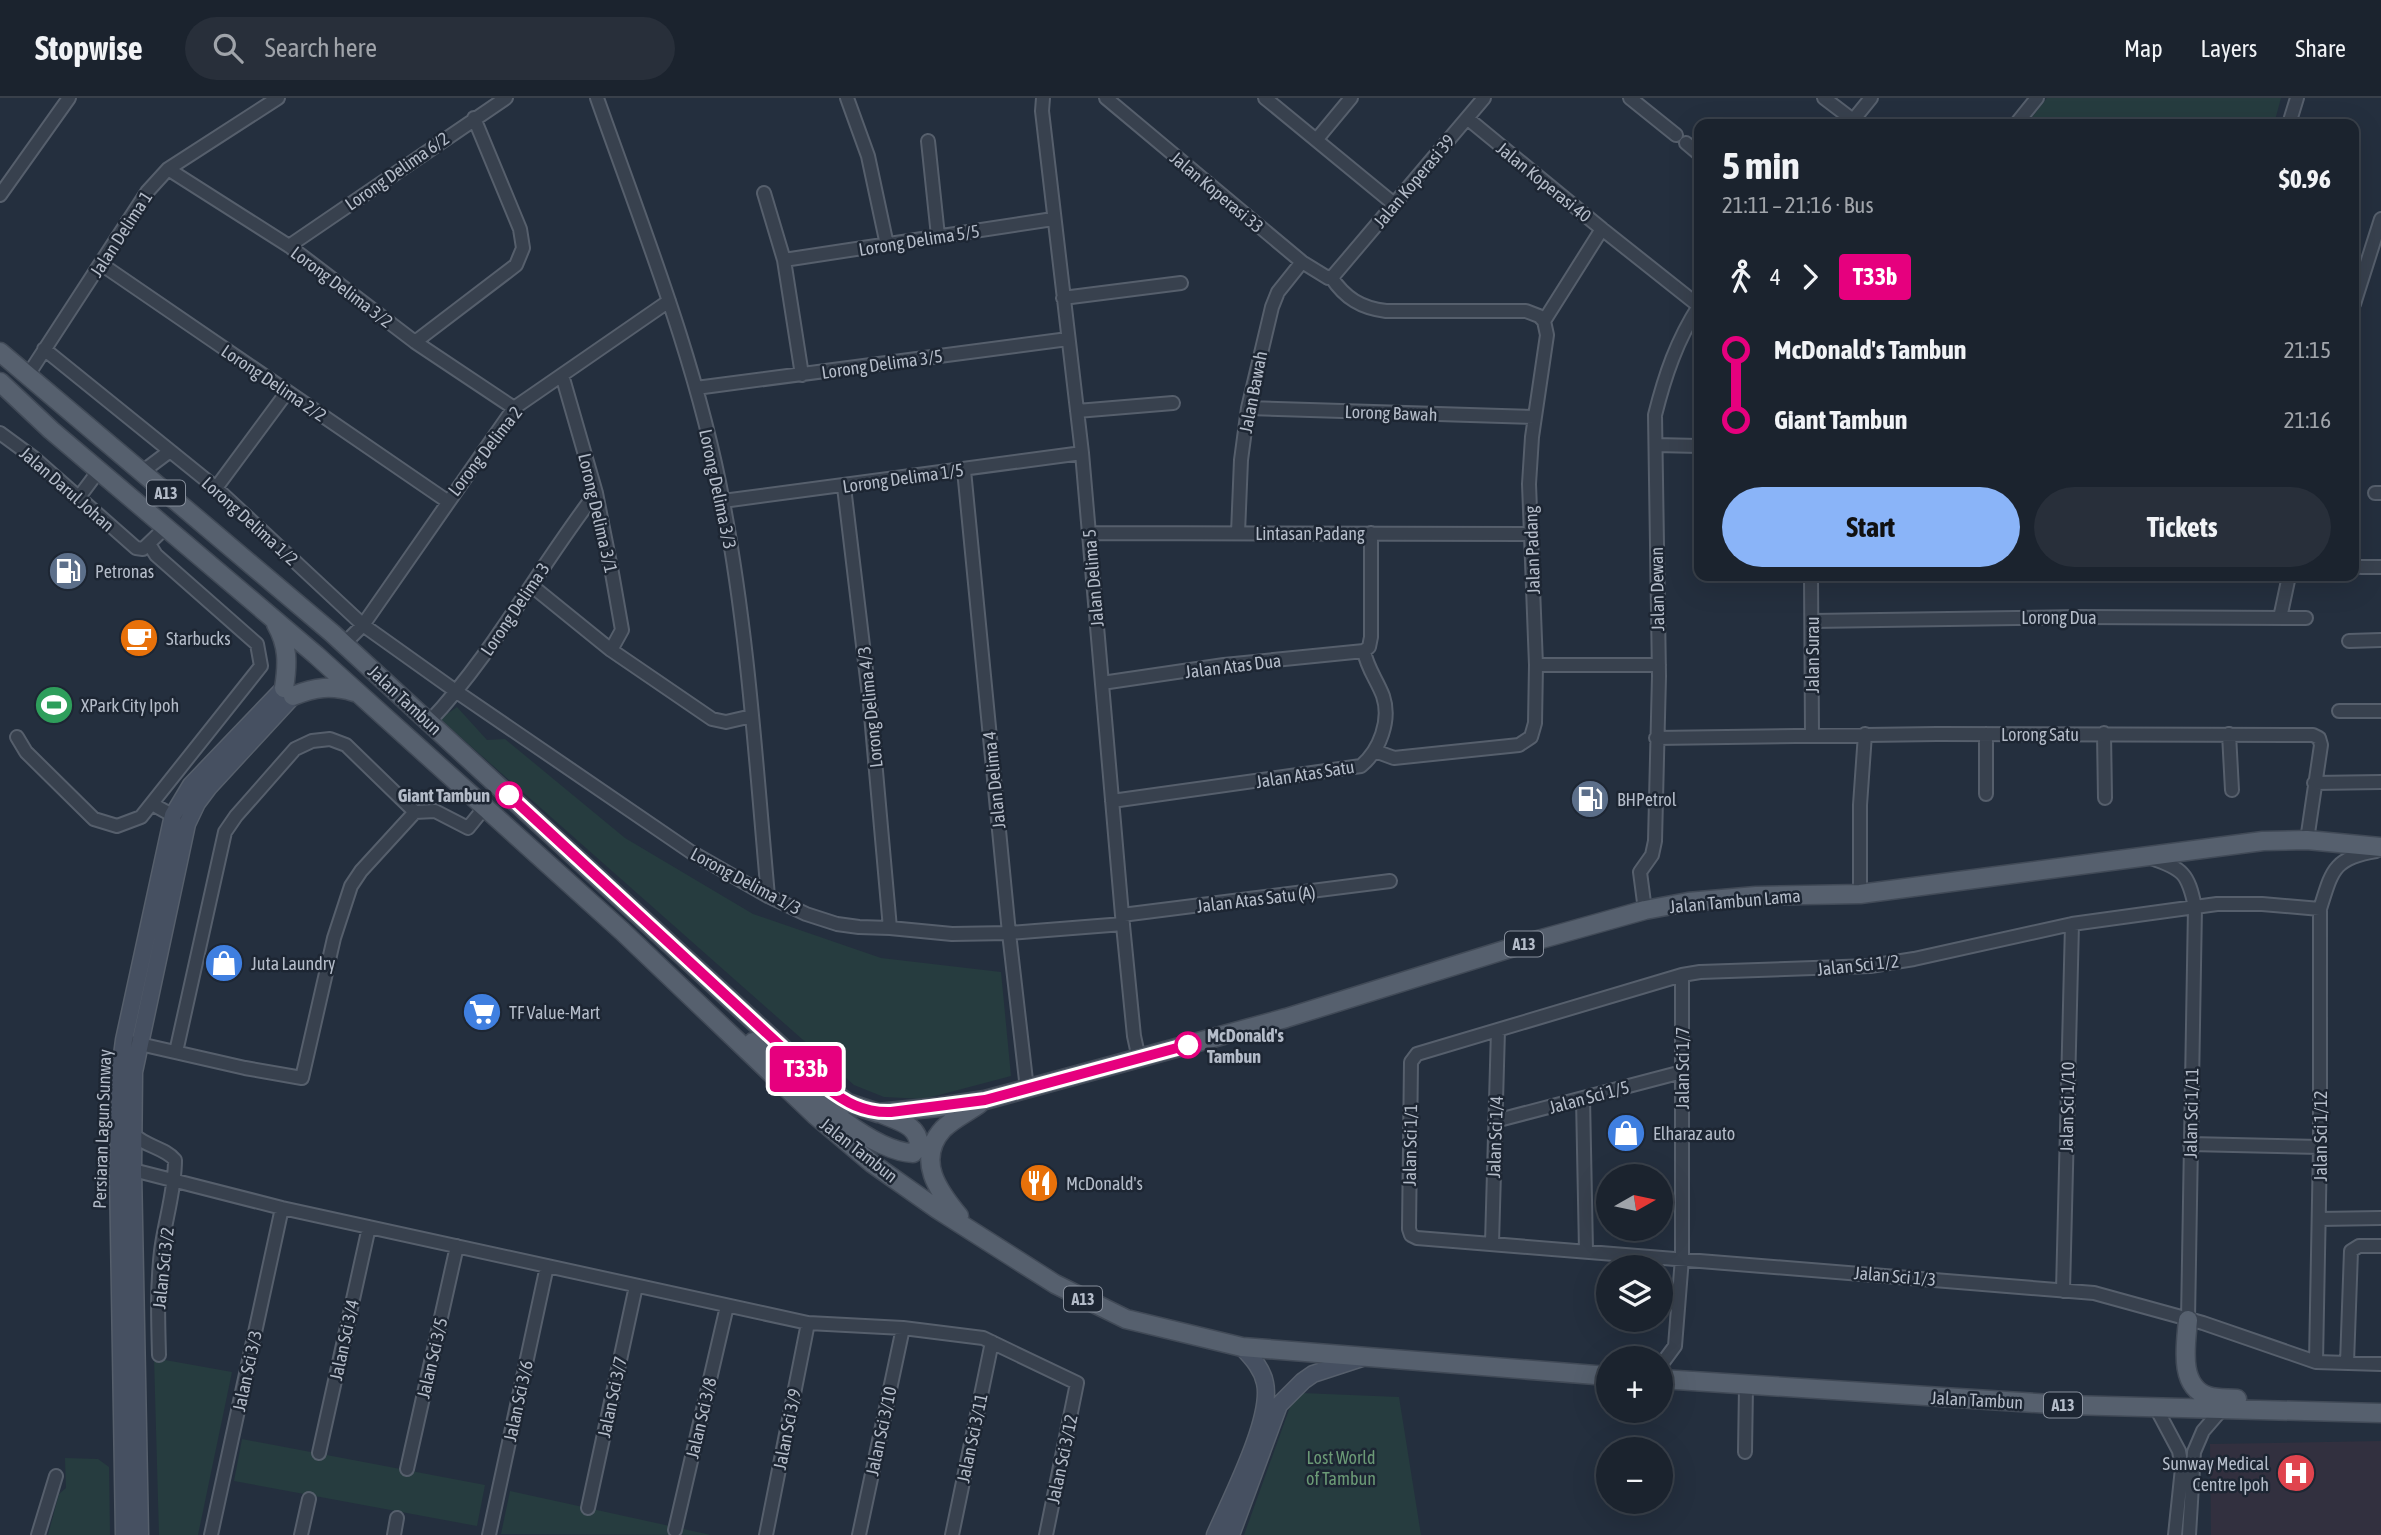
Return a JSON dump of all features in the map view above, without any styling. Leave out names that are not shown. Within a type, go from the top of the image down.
[{"type":"main road","name":"Jalan Tambun","points":[[0,352],[344,644],[798,1062],[848,1103],[878,1112],[912,1128],[919,1137],[919,1146],[913,1153],[901,1153],[856,1131],[734,1026],[692,1000]]},
{"type":"main road","name":"A13","points":[[0,382],[51,430],[271,616]]},
{"type":"main road","name":"Jalan Tambun","points":[[271,616],[622,931],[784,1088],[873,1164],[937,1209],[1055,1284],[1106,1310],[1148,1325],[1242,1347],[1596,1375]]},
{"type":"main road","points":[[271,616],[286,647],[288,692],[323,687],[358,693]]},
{"type":"main road","name":"Persiaran Lagun Sunway","points":[[140,1535],[120,1071],[132,1042],[180,820],[191,785],[288,692]]},
{"type":"main road","name":"Jalan Tambun Lama","points":[[985,1100],[1286,1018],[1527,943],[1644,910],[1688,902],[1756,896],[1860,894],[2263,841],[2314,840],[2381,849]]},
{"type":"main road","name":"Persiaran Lagun Sunway","points":[[124,1535],[126,1171],[134,1135],[132,1042]]},
{"type":"main road","points":[[878,1112],[985,1100]]},
{"type":"main road","points":[[969,1227],[941,1194],[934,1182],[930,1164],[942,1130],[985,1100]]},
{"type":"main road","points":[[2188,1320],[2187,1374],[2197,1390],[2208,1396],[2276,1402],[2316,1410]]},
{"type":"main road","points":[[1215,1535],[1267,1402],[1260,1369],[1242,1347]]},
{"type":"main road","points":[[1231,1535],[1279,1405],[1313,1374],[1364,1357]]},
{"type":"main road","name":"Jalan Tambun","points":[[1673,1380],[2067,1405],[2381,1413]]},
{"type":"street","points":[[0,195],[69,98]]},
{"type":"street","name":"Jalan Delima 1","points":[[28,375],[147,192],[168,169],[278,98]]},
{"type":"street","name":"Lorong Delima 6/2","points":[[289,246],[506,98]]},
{"type":"street","name":"Lorong Delima 3/3","points":[[597,98],[669,300],[696,388],[723,501],[739,592],[768,896]]},
{"type":"street","points":[[847,98],[868,156],[887,245]]},
{"type":"street","name":"Jalan Delima 5","points":[[1043,98],[1042,111],[1082,453],[1122,919],[1134,1036],[1139,1059]]},
{"type":"street","name":"Jalan Koperasi 33","points":[[1106,98],[1302,262],[1325,278],[1331,277],[1351,300],[1371,309],[1526,311],[1544,321]]},
{"type":"street","points":[[1265,98],[1394,204]]},
{"type":"street","points":[[1317,139],[1351,98]]},
{"type":"street","name":"Jalan Koperasi 39","points":[[1331,277],[1345,264],[1484,98]]},
{"type":"street","points":[[1630,98],[1694,150]]},
{"type":"street","points":[[1824,98],[1848,119]]},
{"type":"street","points":[[1854,119],[1871,98]]},
{"type":"street","points":[[2020,119],[2037,98]]},
{"type":"street","points":[[2291,119],[2297,98]]},
{"type":"street","points":[[415,342],[516,265],[523,248],[520,229],[474,118]]},
{"type":"street","name":"Jalan Koperasi 40","points":[[1467,118],[1602,229],[1544,321]]},
{"type":"street","points":[[928,141],[938,236]]},
{"type":"street","name":"Lorong Delima 3/2","points":[[168,169],[289,246],[415,342],[514,408]]},
{"type":"street","points":[[0,170],[12,178]]},
{"type":"street","points":[[764,194],[785,260],[802,375]]},
{"type":"street","name":"Lorong Delima 5/5","points":[[785,260],[1054,219]]},
{"type":"street","points":[[2359,288],[2381,219]]},
{"type":"street","points":[[1602,229],[1694,302]]},
{"type":"street","name":"Jalan Bawah","points":[[1238,533],[1241,460],[1248,408],[1272,307],[1278,292],[1302,262]]},
{"type":"street","name":"Lorong Delima 2/2","points":[[101,264],[447,501]]},
{"type":"street","points":[[1063,298],[1181,283]]},
{"type":"street","name":"Lorong Delima 2","points":[[344,644],[363,625],[514,408],[669,300]]},
{"type":"street","name":"Jalan Dewan","points":[[1644,910],[1640,872],[1655,848],[1659,665],[1655,415],[1676,347],[1694,315]]},
{"type":"street","name":"Jalan Padang","points":[[1491,748],[1526,742],[1531,737],[1535,723],[1536,665],[1529,484],[1547,335],[1544,321]]},
{"type":"street","name":"Lorong Delima 3/5","points":[[696,388],[1068,339]]},
{"type":"street","name":"Lorong Delima 1/2","points":[[44,349],[216,488],[363,625],[457,692]]},
{"type":"street","name":"Lorong Delima 3/1","points":[[562,375],[596,493],[622,631],[611,650]]},
{"type":"street","points":[[216,488],[287,392]]},
{"type":"street","points":[[1077,411],[1172,403]]},
{"type":"street","name":"Lorong Bawah","points":[[1248,408],[1535,417]]},
{"type":"street","name":"Jalan Darul Johan","points":[[0,433],[34,458],[132,545],[143,549],[149,544]]},
{"type":"street","points":[[1656,445],[1694,446]]},
{"type":"street","points":[[142,472],[170,451]]},
{"type":"street","name":"Lorong Delima 1/5","points":[[723,501],[844,487],[1082,453]]},
{"type":"street","points":[[79,497],[100,469]]},
{"type":"street","name":"Jalan Delima 4","points":[[964,470],[1009,933],[1031,1088]]},
{"type":"street","name":"Lorong Delima 4/3","points":[[844,487],[870,704],[890,928]]},
{"type":"street","name":"Lorong Delima 3","points":[[429,722],[457,692],[532,586],[565,533],[596,493]]},
{"type":"street","points":[[16,737],[26,752],[94,819],[117,825],[141,817],[261,666],[257,644],[156,555],[149,544],[167,526]]},
{"type":"street","name":"Lintasan Padang","points":[[1089,533],[1531,534]]},
{"type":"street","points":[[1371,533],[1371,637],[1369,647],[1364,651],[1368,670],[1382,694],[1385,707],[1384,721],[1375,751]]},
{"type":"street","points":[[2361,567],[2381,567]]},
{"type":"street","name":"Jalan Surau","points":[[1811,581],[1812,735]]},
{"type":"street","points":[[2280,618],[2287,581]]},
{"type":"street","points":[[532,586],[611,650],[712,719],[726,722],[752,716]]},
{"type":"street","name":"Lorong Dua","points":[[1812,621],[2080,617],[2306,618]]},
{"type":"street","points":[[2349,640],[2381,640]]},
{"type":"street","name":"Jalan Atas Dua","points":[[1102,683],[1224,665],[1364,651]]},
{"type":"street","points":[[1536,665],[1659,665]]},
{"type":"street","name":"Lorong Delima 1/3","points":[[457,692],[691,852],[768,896],[806,914],[859,928],[952,934],[1009,933],[1122,919]]},
{"type":"street","points":[[2339,711],[2381,711]]},
{"type":"street","points":[[2104,733],[2105,798]]},
{"type":"street","name":"Lorong Satu","points":[[1656,738],[2104,733],[2316,736],[2321,741],[2314,783],[2314,840]]},
{"type":"street","points":[[2229,733],[2232,790]]},
{"type":"street","points":[[1860,894],[1860,805],[1865,734]]},
{"type":"street","points":[[1986,734],[1986,794]]},
{"type":"street","points":[[176,1052],[225,832],[295,749],[312,741],[330,739],[346,745],[415,812]]},
{"type":"street","name":"Jalan Atas Satu","points":[[1112,801],[1352,769],[1361,766],[1375,751],[1394,758],[1491,748]]},
{"type":"street","points":[[2314,783],[2381,782]]},
{"type":"street","points":[[152,804],[180,820]]},
{"type":"street","points":[[132,1042],[244,1068],[302,1078],[334,938],[351,886],[361,871],[415,812],[435,811],[468,828],[485,807]]},
{"type":"street","name":"Jalan Sci 1/12","points":[[2316,1362],[2320,1147],[2320,909],[2330,877],[2342,862],[2354,855],[2381,849]]},
{"type":"street","points":[[2145,855],[2173,866],[2190,881],[2195,907]]},
{"type":"street","name":"Jalan Atas Satu (A)","points":[[1122,919],[1391,881]]},
{"type":"street","name":"Jalan Sci 1/2","points":[[1411,1066],[1412,1059],[1417,1054],[1682,975],[1700,972],[1870,966],[1913,959],[2072,923],[2195,907],[2262,904],[2320,909]]},
{"type":"street","name":"Jalan Sci 1/11","points":[[2188,1320],[2195,907]]},
{"type":"street","name":"Jalan Sci 1/10","points":[[2063,1291],[2072,923]]},
{"type":"street","name":"Jalan Sci 1/7","points":[[1673,1349],[1682,1258],[1682,975]]},
{"type":"street","name":"Jalan Sci 1/4","points":[[1492,1243],[1498,1030]]},
{"type":"street","name":"Jalan Sci 1/1","points":[[1409,1224],[1411,1066]]},
{"type":"street","name":"Jalan Sci 1/5","points":[[1496,1121],[1682,1072]]},
{"type":"street","points":[[1583,1098],[1586,1251]]},
{"type":"street","points":[[134,1135],[144,1145],[174,1157],[175,1181]]},
{"type":"street","points":[[2190,1144],[2320,1147]]},
{"type":"street","points":[[126,1171],[282,1208],[808,1323],[904,1328],[983,1338],[992,1342]]},
{"type":"street","name":"Jalan Sci 3/2","points":[[159,1355],[157,1297],[160,1260],[175,1181]]},
{"type":"street","name":"Jalan Sci 3/3","points":[[211,1535],[282,1208]]},
{"type":"street","points":[[2319,1219],[2381,1218]]},
{"type":"street","name":"Jalan Sci 1/3","points":[[1409,1224],[1409,1233],[1417,1238],[2094,1293],[2188,1320],[2316,1362],[2381,1364]]},
{"type":"street","name":"Jalan Sci 3/4","points":[[319,1453],[369,1227]]},
{"type":"street","name":"Jalan Sci 3/5","points":[[407,1469],[457,1246]]},
{"type":"street","points":[[2347,1363],[2351,1251],[2359,1246],[2381,1246]]},
{"type":"street","name":"Jalan Sci 3/6","points":[[489,1535],[547,1266]]},
{"type":"street","name":"Jalan Sci 3/7","points":[[588,1508],[636,1286]]},
{"type":"street","name":"Jalan Sci 3/8","points":[[675,1530],[727,1306]]},
{"type":"street","name":"Jalan Sci 3/9","points":[[766,1535],[808,1323]]},
{"type":"street","name":"Jalan Sci 3/10","points":[[859,1535],[904,1328]]},
{"type":"street","name":"Jalan Sci 3/12","points":[[992,1342],[1077,1383],[1046,1535]]},
{"type":"street","name":"Jalan Sci 3/11","points":[[952,1535],[992,1342]]},
{"type":"street","points":[[1745,1451],[1746,1386]]},
{"type":"street","points":[[2155,1406],[2179,1451],[2182,1468],[2175,1535]]},
{"type":"street","points":[[2189,1535],[2194,1452],[2203,1431],[2222,1409]]},
{"type":"street","points":[[38,1535],[56,1476]]},
{"type":"street","points":[[301,1535],[309,1499]]},
{"type":"street","points":[[394,1535],[397,1518]]},
{"type":"shaded area","name":"Sunway Medical Centre Ipoh","points":[[2381,1441],[2381,1535],[2211,1535],[2210,1444]]},
{"type":"green space","points":[[2047,98],[2281,98],[2275,119],[2031,119]]},
{"type":"green space","points":[[457,707],[487,740],[505,739],[625,838],[753,914],[881,958],[1001,972],[1011,1076],[924,1099],[884,1097],[854,1085],[440,719]]},
{"type":"green space","points":[[154,1358],[232,1372],[198,1535],[159,1535]]},
{"type":"green space","name":"Lost World of Tambun","points":[[1302,1393],[1399,1397],[1421,1535],[1244,1535],[1290,1407]]},
{"type":"green space","points":[[242,1439],[485,1485],[477,1526],[234,1481]]},
{"type":"green space","points":[[65,1458],[98,1459],[109,1467],[110,1535],[48,1535],[59,1494],[66,1488]]},
{"type":"green space","points":[[510,1491],[711,1535],[501,1534]]},
{"type":"bus line","name":"T33b","points":[[509,795],[824,1086],[859,1108],[891,1112],[985,1100],[1188,1045]]},
{"type":"place","name":"Petronas","points":[[68,571]]},
{"type":"place","name":"Starbucks","points":[[139,638]]},
{"type":"place","name":"XPark City Ipoh","points":[[54,705]]},
{"type":"place","name":"Giant Tambun","points":[[509,795]]},
{"type":"place","name":"BHPetrol","points":[[1590,799]]},
{"type":"place","name":"Juta Laundry","points":[[224,963]]},
{"type":"place","name":"TF Value-Mart","points":[[482,1012]]},
{"type":"place","name":"McDonald's Tambun","points":[[1188,1045]]},
{"type":"place","name":"Elharaz auto","points":[[1626,1133]]},
{"type":"place","name":"McDonald's","points":[[1039,1183]]},
{"type":"place","name":"Sunway Medical Centre Ipoh","points":[[2296,1473]]}]
